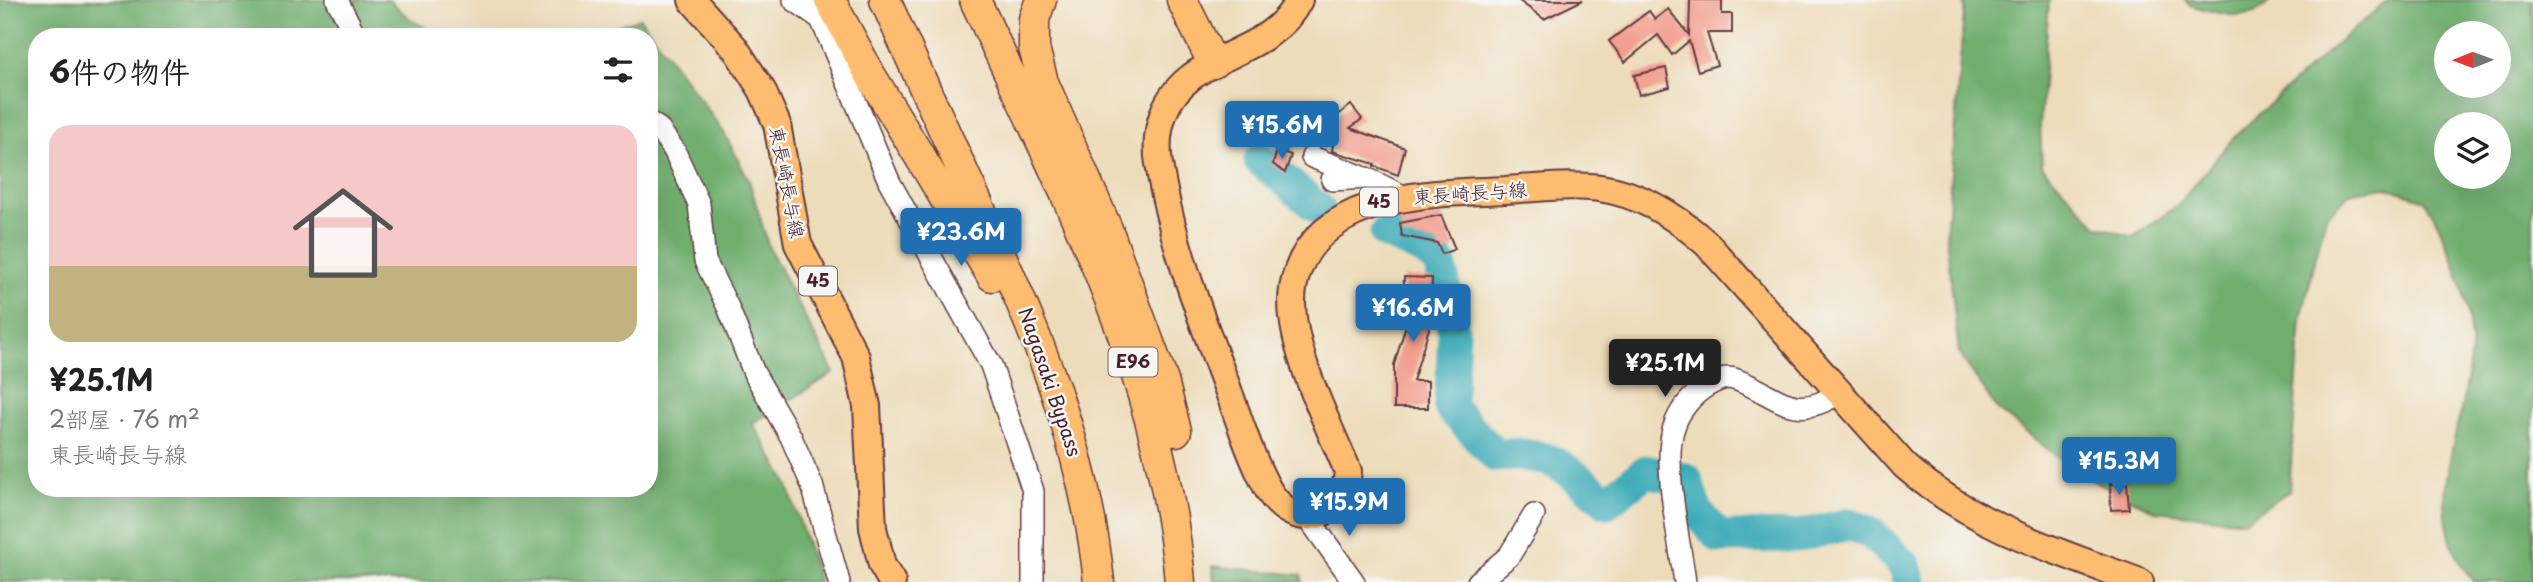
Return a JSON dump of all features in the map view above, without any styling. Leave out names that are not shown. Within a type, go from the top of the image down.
[{"type":"highway","points":[[830,0],[879,88],[1044,356]]},
{"type":"highway","name":"Nagasaki Bypass","points":[[885,0],[1044,356],[1073,438],[1093,526],[1099,582]]},
{"type":"highway","name":"E96","points":[[975,0],[1046,154],[1122,330],[1148,405],[1164,464],[1176,536],[1180,582]]},
{"type":"highway","points":[[1041,0],[1034,19],[1034,48],[1043,82],[1107,229],[1163,381],[1182,457],[1194,524],[1199,582]]},
{"type":"highway","points":[[1182,0],[1213,63]]},
{"type":"highway","points":[[1046,154],[1126,285]]},
{"type":"main road","name":"東長崎長与線","points":[[692,0],[735,48],[762,90],[777,124],[799,244],[856,357],[867,406],[873,528],[882,565],[892,582]]},
{"type":"main road","points":[[1299,0],[1292,15],[1272,35],[1249,49],[1213,63],[1191,76],[1174,93],[1158,132],[1158,162],[1177,240],[1203,324],[1252,452],[1276,500],[1294,514],[1306,515]]},
{"type":"main road","name":"東長崎長与線","points":[[1306,515],[1336,506],[1347,490],[1348,471],[1296,338],[1293,301],[1301,264],[1315,243],[1334,225],[1382,200],[1471,191],[1601,188],[1654,206],[1682,222],[1731,267],[1905,466],[1936,493],[2000,530],[2140,582]]},
{"type":"street","points":[[337,0],[351,28]]},
{"type":"street","points":[[794,0],[821,19],[889,181],[991,365],[1033,491],[1034,582]]},
{"type":"street","points":[[658,128],[674,150],[699,204],[705,261],[728,307],[754,373],[791,437],[812,485],[839,582]]},
{"type":"street","points":[[1312,156],[1407,198]]},
{"type":"street","points":[[1332,180],[1366,178]]},
{"type":"street","points":[[1685,582],[1670,454],[1674,427],[1686,405],[1718,379],[1734,378],[1788,406],[1803,409],[1822,405],[1839,393]]},
{"type":"street","points":[[1306,515],[1354,582]]},
{"type":"street","points":[[1478,582],[1509,556],[1534,515]]},
{"type":"green space","points":[[0,0],[389,0],[411,20],[426,28],[28,28],[28,497],[658,497],[658,43],[723,131],[749,181],[769,248],[834,373],[753,423],[787,483],[819,582],[0,582]]},
{"type":"green space","points":[[1965,0],[2049,0],[2040,125],[2042,166],[2097,226],[2133,237],[2177,206],[2234,137],[2337,43],[2389,0],[2533,0],[2533,582],[2474,582],[2458,557],[2448,531],[2445,506],[2447,480],[2468,373],[2471,341],[2466,304],[2456,268],[2425,200],[2386,187],[2352,192],[2326,216],[2301,318],[2289,491],[2244,521],[2155,511],[2075,471],[1997,409],[1959,353],[1946,236]]},
{"type":"green space","points":[[2185,0],[2271,0],[2253,13],[2233,15],[2190,5]]},
{"type":"green space","points":[[640,18],[647,28],[611,28]]},
{"type":"green space","points":[[1213,566],[1301,575],[1303,582],[1214,582]]},
{"type":"building","points":[[1518,0],[1583,0],[1544,19]]},
{"type":"building","points":[[1690,0],[1722,0],[1722,14],[1732,14],[1732,33],[1707,33],[1717,65],[1698,71],[1689,41],[1672,55],[1658,35],[1625,62],[1609,41],[1649,11],[1655,19],[1668,9],[1689,35]]},
{"type":"building","points":[[1666,68],[1670,87],[1639,95],[1634,75]]},
{"type":"building","points":[[1351,105],[1362,119],[1350,128],[1405,148],[1398,175],[1374,166],[1375,164],[1332,151],[1333,144],[1321,128]]},
{"type":"building","points":[[1277,150],[1291,155],[1285,173],[1273,164]]},
{"type":"building","points":[[1441,215],[1455,249],[1442,254],[1437,243],[1402,236],[1400,223]]},
{"type":"building","points":[[1404,277],[1432,278],[1431,322],[1413,381],[1428,381],[1428,408],[1394,408],[1394,365],[1409,315],[1403,315]]},
{"type":"building","points":[[2127,483],[2129,509],[2111,510],[2110,484]]},
{"type":"waterway","points":[[1260,160],[1319,209]]},
{"type":"waterway","points":[[1386,233],[1425,250],[1440,263],[1454,334],[1450,407],[1496,456],[1531,456],[1557,464],[1607,502],[1646,471],[1686,479],[1696,510],[1719,537],[1798,536],[1850,524],[1872,534],[1905,566],[1910,582]]}]
